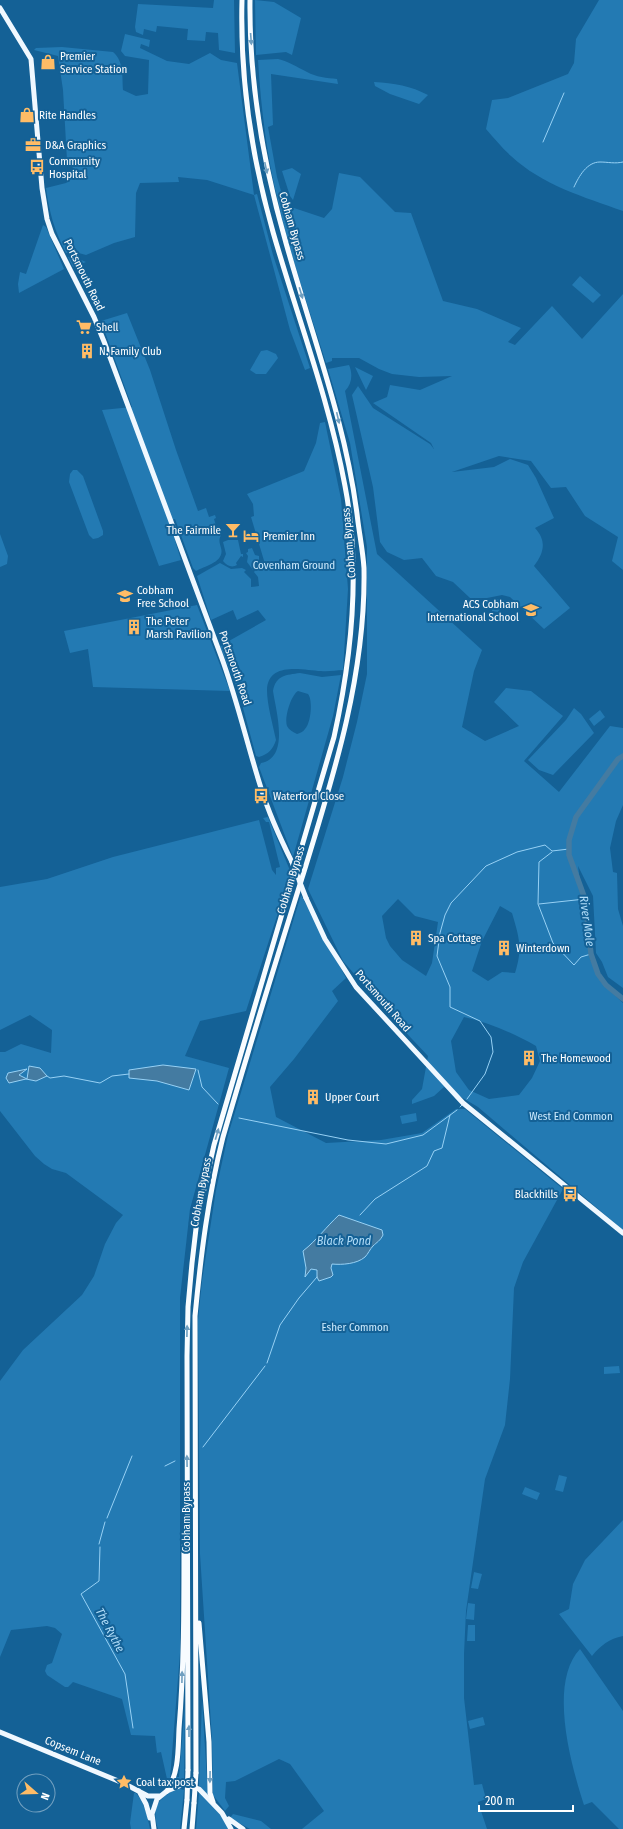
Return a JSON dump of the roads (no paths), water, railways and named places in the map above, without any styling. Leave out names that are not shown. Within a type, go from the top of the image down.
[{"type":"highway","name":"Cobham Bypass","points":[[184,1829],[188,1770],[188,1307],[197,1220],[214,1145],[230,1086],[334,737],[345,687],[351,642],[353,560],[346,487],[320,386],[272,230],[254,145],[246,85],[242,0]]},
{"type":"highway","name":"Cobham Bypass","points":[[192,1829],[196,1772],[195,1316],[201,1249],[213,1178],[223,1137],[311,848],[342,739],[353,689],[361,627],[364,567],[354,486],[335,405],[270,188],[259,133],[253,78],[250,0]]},
{"type":"highway","points":[[167,1791],[174,1780],[182,1697],[184,1536],[187,1491]]},
{"type":"highway","points":[[196,1584],[209,1742],[210,1789],[213,1802]]},
{"type":"main road","name":"Portsmouth Road","points":[[0,8],[31,59],[42,194],[52,234],[94,318],[105,344],[227,671],[267,805],[306,898],[325,938],[356,987],[457,1096],[593,1210],[623,1233]]},
{"type":"main road","name":"Copsem Lane","points":[[0,1732],[138,1789],[148,1796],[160,1796]]},
{"type":"main road","points":[[152,1823],[153,1808],[160,1796],[180,1785],[193,1786],[199,1789],[213,1802],[226,1818],[231,1829]]},
{"type":"main road","points":[[138,1789],[146,1804],[154,1829]]},
{"type":"main road","points":[[226,1818],[243,1829]]},
{"type":"water","points":[[163,1065],[196,1069],[189,1090],[157,1081],[129,1078],[129,1070]]},
{"type":"water","points":[[29,1066],[40,1068],[47,1076],[36,1081],[26,1079],[9,1083],[6,1078],[8,1073],[27,1069],[19,1075],[27,1079]]},
{"type":"water","name":"Black Pond","points":[[339,1215],[382,1230],[383,1235],[362,1259],[349,1264],[332,1264],[331,1268],[333,1275],[331,1277],[319,1281],[317,1277],[317,1270],[311,1269],[305,1277],[306,1268],[303,1251]]},
{"type":"waterway","points":[[543,142],[564,93]]},
{"type":"waterway","points":[[574,187],[578,178],[591,164],[600,162],[623,162]]},
{"type":"waterway","name":"River Mole","points":[[623,756],[618,759],[576,817],[569,840],[569,855],[585,899],[591,954],[598,974],[606,985],[623,999]]},
{"type":"waterway","points":[[467,1099],[485,1074],[493,1052],[491,1037],[480,1021],[450,1007],[450,987],[437,956],[440,933],[445,915],[451,903],[486,866],[517,852],[545,845],[552,851],[569,849]]},
{"type":"waterway","points":[[552,852],[539,862],[538,904],[553,943],[574,965],[581,957],[591,954]]},
{"type":"waterway","points":[[539,904],[585,899]]},
{"type":"waterway","points":[[198,1070],[202,1087],[218,1104]]},
{"type":"waterway","points":[[47,1076],[50,1078],[64,1076],[100,1083],[112,1076],[129,1074]]},
{"type":"waterway","points":[[239,1118],[348,1140],[386,1144],[423,1135],[457,1110]]},
{"type":"waterway","points":[[360,1215],[375,1199],[427,1166],[434,1151],[442,1148],[450,1115]]},
{"type":"waterway","points":[[267,1363],[280,1325],[299,1298],[317,1277]]},
{"type":"waterway","points":[[203,1447],[265,1366]]},
{"type":"waterway","name":"The Rythe","points":[[107,1518],[132,1456]]},
{"type":"waterway","points":[[165,1466],[175,1461]]},
{"type":"waterway","name":"The Rythe","points":[[99,1544],[105,1522]]},
{"type":"waterway","name":"The Rythe","points":[[100,1547],[99,1581],[81,1594],[125,1674],[133,1728]]},
{"type":"place","name":"Premier Service Station","points":[[48,62]]},
{"type":"place","name":"Rite Handles","points":[[27,115]]},
{"type":"place","name":"D&A Graphics","points":[[33,145]]},
{"type":"place","name":"Community Hospital","points":[[37,167]]},
{"type":"place","name":"Shell","points":[[84,327]]},
{"type":"place","name":"N. Family Club","points":[[87,351]]},
{"type":"place","name":"The Fairmile","points":[[233,530]]},
{"type":"place","name":"Premier Inn","points":[[251,536]]},
{"type":"place","name":"Cobham Free School","points":[[125,596]]},
{"type":"place","name":"ACS Cobham International School","points":[[531,610]]},
{"type":"place","name":"The Peter Marsh Pavilion","points":[[134,627]]},
{"type":"place","name":"Waterford Close","points":[[261,796]]},
{"type":"place","name":"Spa Cottage","points":[[416,938]]},
{"type":"place","name":"Winterdown","points":[[504,948]]},
{"type":"place","name":"The Homewood","points":[[529,1058]]},
{"type":"place","name":"Upper Court","points":[[313,1097]]},
{"type":"place","name":"Blackhills","points":[[570,1194]]},
{"type":"place","name":"Coal tax post","points":[[124,1782]]},
{"type":"park label","name":"Covenham Ground","points":[[294,565]]},
{"type":"park label","name":"West End Common","points":[[571,1116]]},
{"type":"park label","name":"Esher Common","points":[[355,1327]]}]
